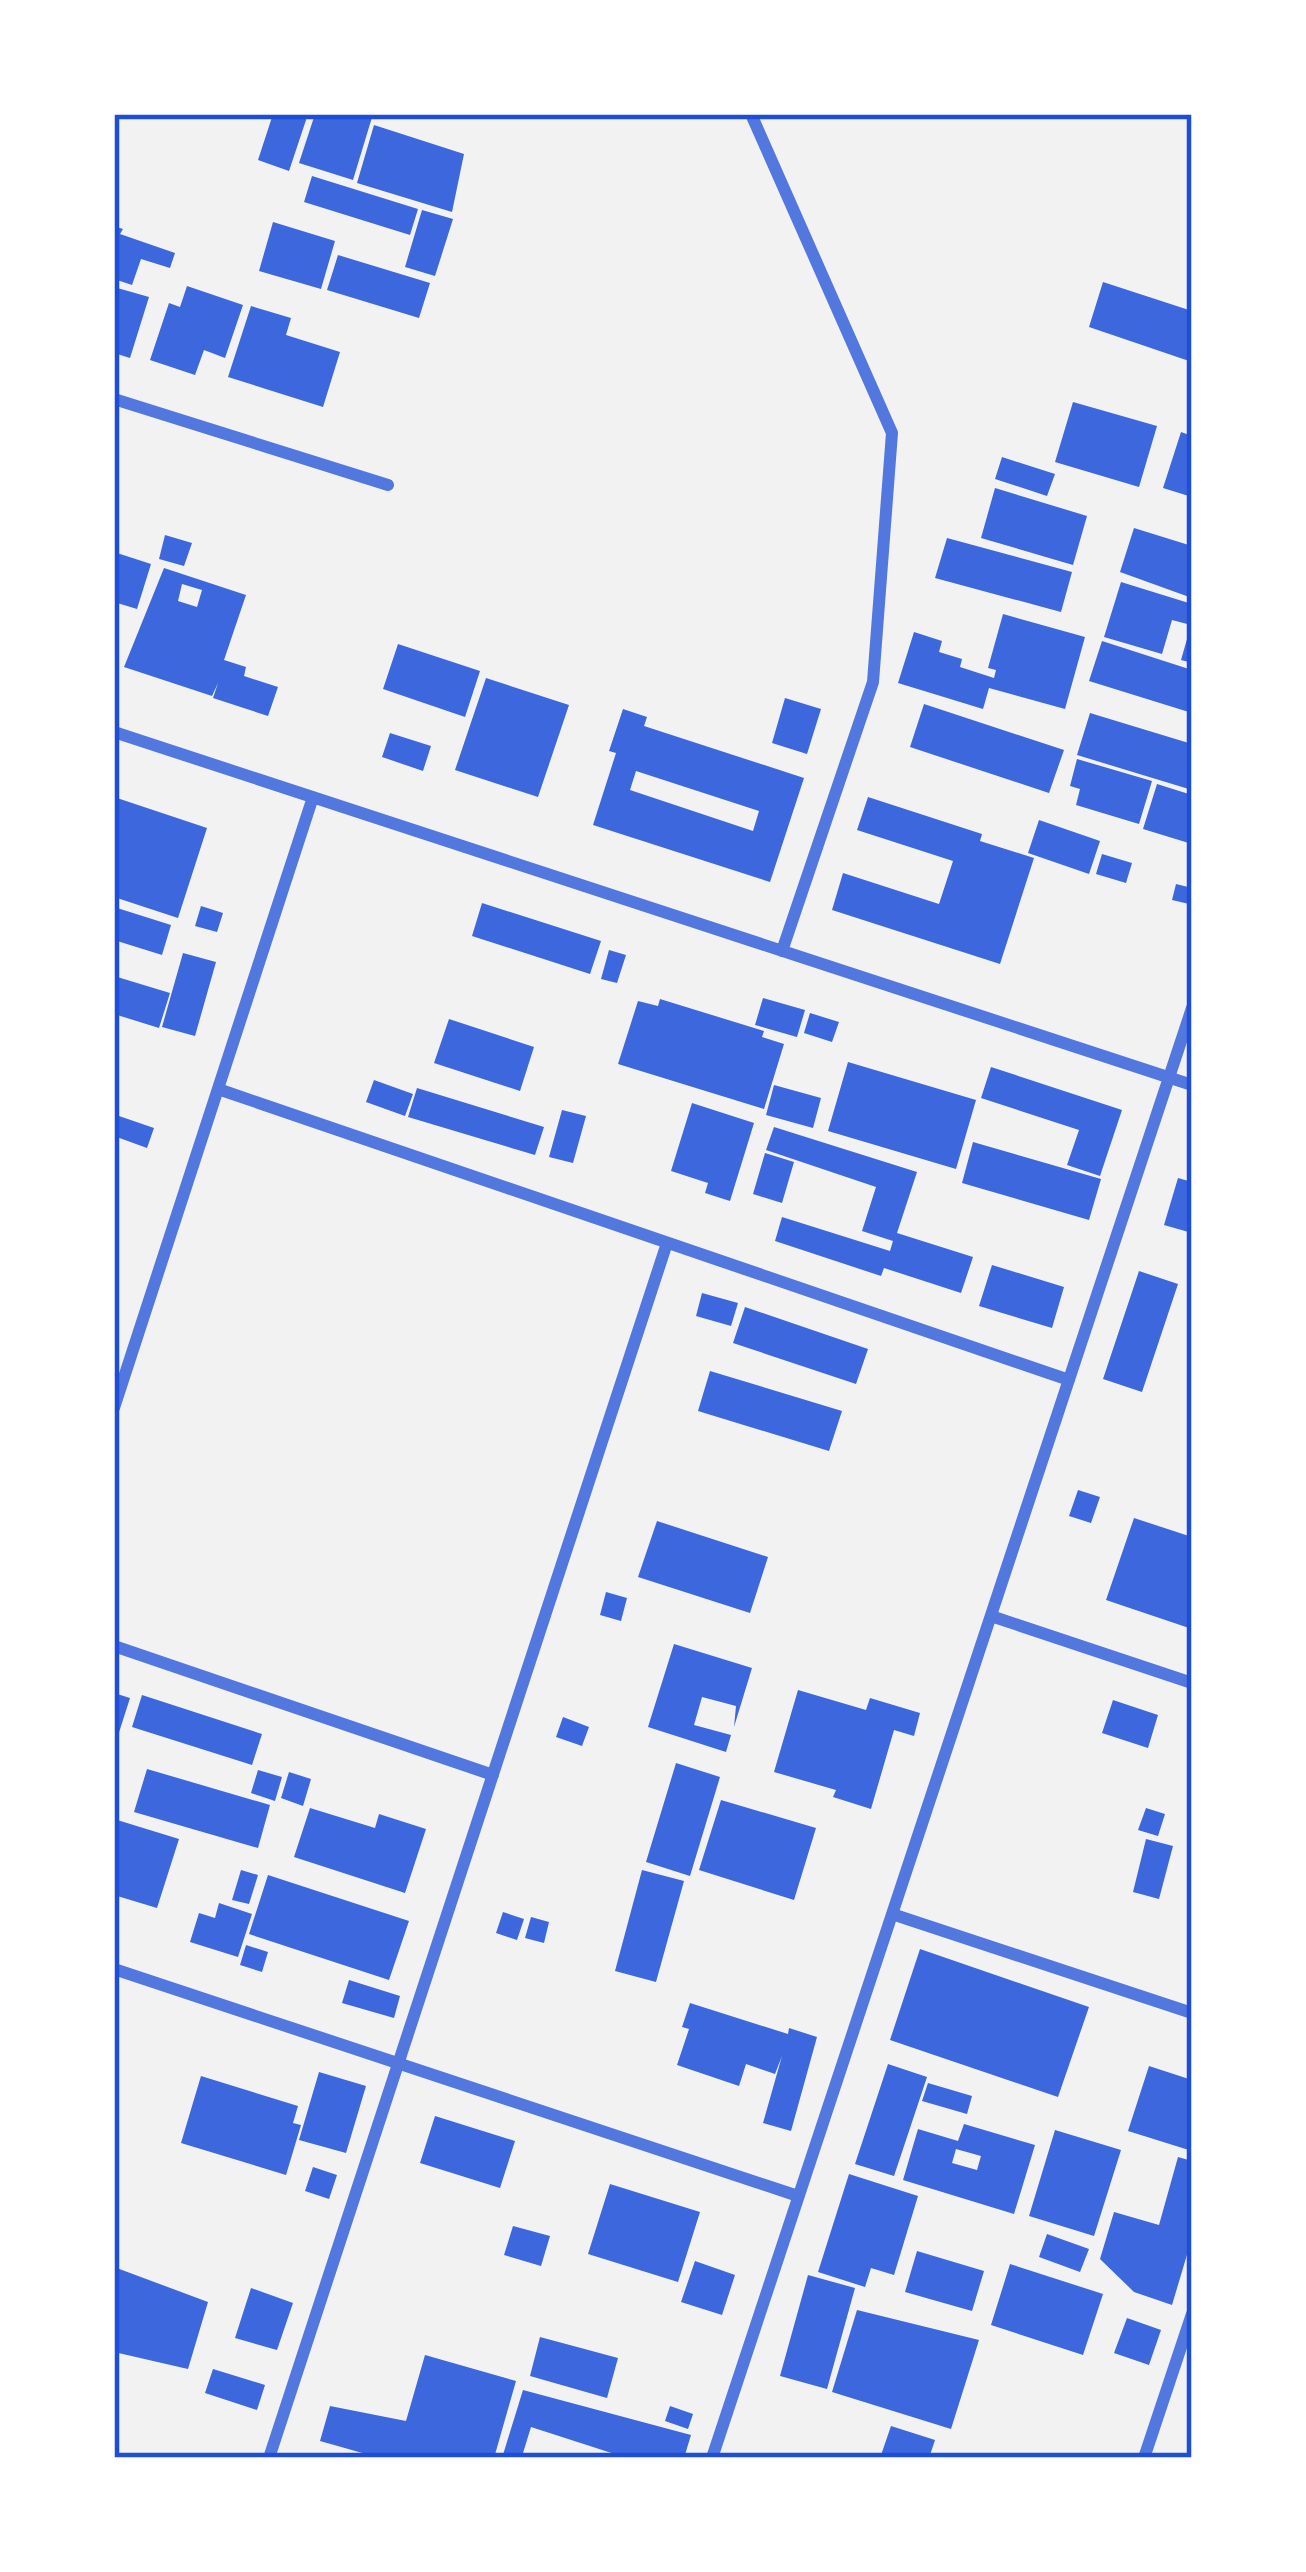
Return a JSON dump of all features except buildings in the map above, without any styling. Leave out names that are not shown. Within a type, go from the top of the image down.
[{"type":"street","points":[[751,114],[892,433],[873,682],[782,951]]},
{"type":"street","points":[[114,399],[388,485]]},
{"type":"street","points":[[114,732],[1192,1085]]},
{"type":"street","points":[[114,1408],[313,797]]},
{"type":"street","points":[[712,2458],[1192,1008]]},
{"type":"street","points":[[218,1089],[1069,1380]]},
{"type":"street","points":[[269,2458],[667,1243]]},
{"type":"street","points":[[991,1616],[1192,1683]]},
{"type":"street","points":[[114,1646],[493,1775]]},
{"type":"street","points":[[892,1914],[1192,2013]]},
{"type":"street","points":[[114,1969],[798,2196]]},
{"type":"street","points":[[1144,2458],[1192,2317]]}]
